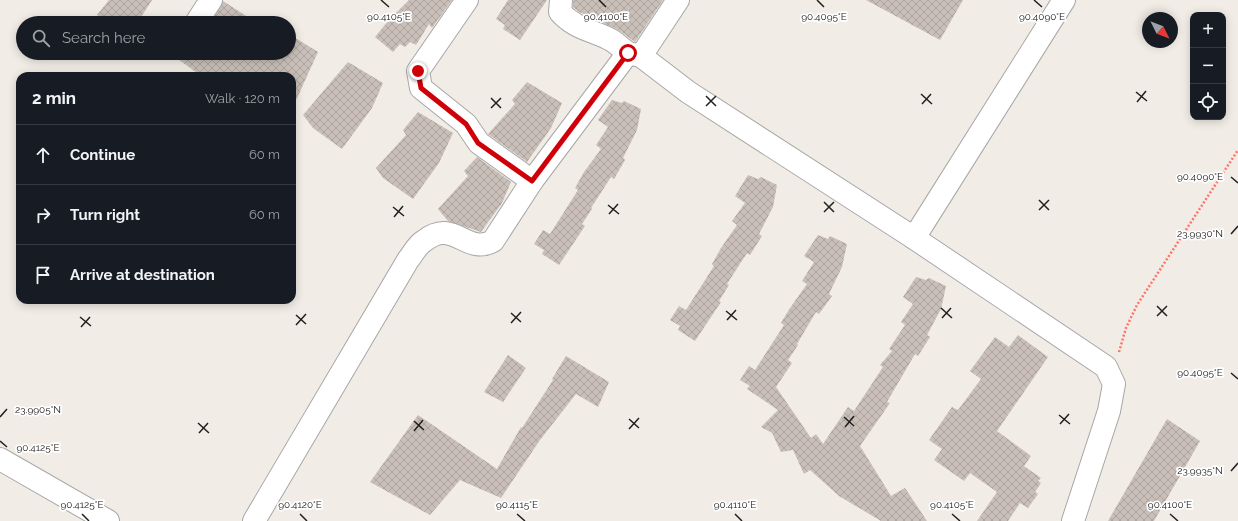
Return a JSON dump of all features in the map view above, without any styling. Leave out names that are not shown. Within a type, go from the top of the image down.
[{"type":"street","points":[[201,16],[211,0]]},
{"type":"street","points":[[467,0],[418,71],[421,88],[466,124],[478,143],[532,181]]},
{"type":"street","points":[[561,0],[560,12],[568,21],[589,32],[612,41],[635,54],[688,92],[914,238],[1106,367],[1114,384],[1109,412],[1073,521]]},
{"type":"street","points":[[254,521],[408,260],[423,241],[436,233],[447,232],[475,244],[486,245],[493,241],[532,181],[678,0]]},
{"type":"street","points":[[914,238],[1064,0]]},
{"type":"street","points":[[0,459],[108,521]]},
{"type":"path","points":[[1106,367],[1117,362],[1126,328],[1137,305],[1238,150]]},
{"type":"building","points":[[109,0],[152,0],[142,16],[97,15]]},
{"type":"building","points":[[409,0],[452,0],[432,28],[429,24],[416,45],[410,42],[405,47],[400,44],[393,52],[375,37],[388,21]]},
{"type":"building","points":[[508,0],[547,0],[520,40],[503,29],[505,25],[496,19]]},
{"type":"building","points":[[573,0],[663,0],[635,42],[619,30],[579,12],[573,7]]},
{"type":"building","points":[[866,0],[963,0],[940,40]]},
{"type":"building","points":[[223,1],[246,16],[215,16]]},
{"type":"building","points":[[296,38],[318,52],[296,100],[296,72],[196,72],[179,60],[296,60]]},
{"type":"building","points":[[348,62],[383,83],[372,108],[342,149],[313,128],[303,115]]},
{"type":"building","points":[[527,82],[562,103],[551,128],[527,162],[488,134],[515,104],[512,100]]},
{"type":"building","points":[[612,100],[622,103],[624,101],[641,109],[637,130],[623,158],[625,160],[614,179],[611,177],[591,208],[592,209],[582,224],[585,226],[559,265],[542,254],[544,250],[534,244],[543,230],[550,234],[578,190],[575,188],[584,172],[601,149],[596,145],[608,127],[598,120]]},
{"type":"building","points":[[418,112],[453,133],[439,163],[413,199],[383,178],[376,168],[406,135],[403,130]]},
{"type":"building","points":[[477,157],[511,182],[502,203],[481,232],[448,221],[438,209],[468,176],[464,171]]},
{"type":"building","points":[[748,175],[758,179],[761,177],[777,185],[773,207],[759,234],[762,236],[750,255],[747,253],[727,284],[729,285],[719,301],[721,302],[695,341],[678,330],[680,326],[670,320],[679,306],[686,310],[714,266],[712,264],[721,248],[737,225],[732,221],[745,203],[735,196]]},
{"type":"building","points":[[818,235],[828,239],[830,236],[847,244],[842,267],[829,294],[832,296],[819,314],[816,312],[788,360],[792,363],[776,387],[811,438],[816,434],[823,444],[848,407],[854,411],[883,367],[880,365],[892,351],[889,349],[905,325],[901,322],[913,304],[903,297],[916,277],[926,280],[929,278],[946,286],[941,309],[927,335],[930,337],[918,356],[915,354],[887,402],[890,403],[860,446],[891,496],[905,488],[927,521],[881,521],[839,496],[810,470],[804,474],[793,450],[781,452],[772,433],[761,427],[778,410],[747,389],[750,386],[740,380],[749,366],[755,370],[784,325],[781,323],[790,308],[807,284],[802,281],[814,262],[804,256]]},
{"type":"building","points":[[1018,335],[1048,357],[997,431],[1031,456],[1024,466],[1041,478],[1038,481],[1041,483],[1035,492],[1038,494],[1028,508],[1020,503],[1008,521],[977,521],[997,492],[970,473],[964,481],[934,460],[942,449],[929,440],[952,407],[958,410],[981,379],[970,371],[995,337],[1009,347]]},
{"type":"building","points":[[508,355],[526,368],[503,402],[484,392]]},
{"type":"building","points":[[566,356],[609,382],[598,407],[576,394],[540,440],[501,498],[460,480],[430,515],[370,482],[418,415],[497,469],[521,427],[522,428],[553,380],[552,379]]},
{"type":"building","points":[[1167,419],[1200,441],[1154,521],[1108,521]]},
{"type":"route","points":[[418,71],[421,88],[466,124],[478,143],[532,181],[628,53]]}]
